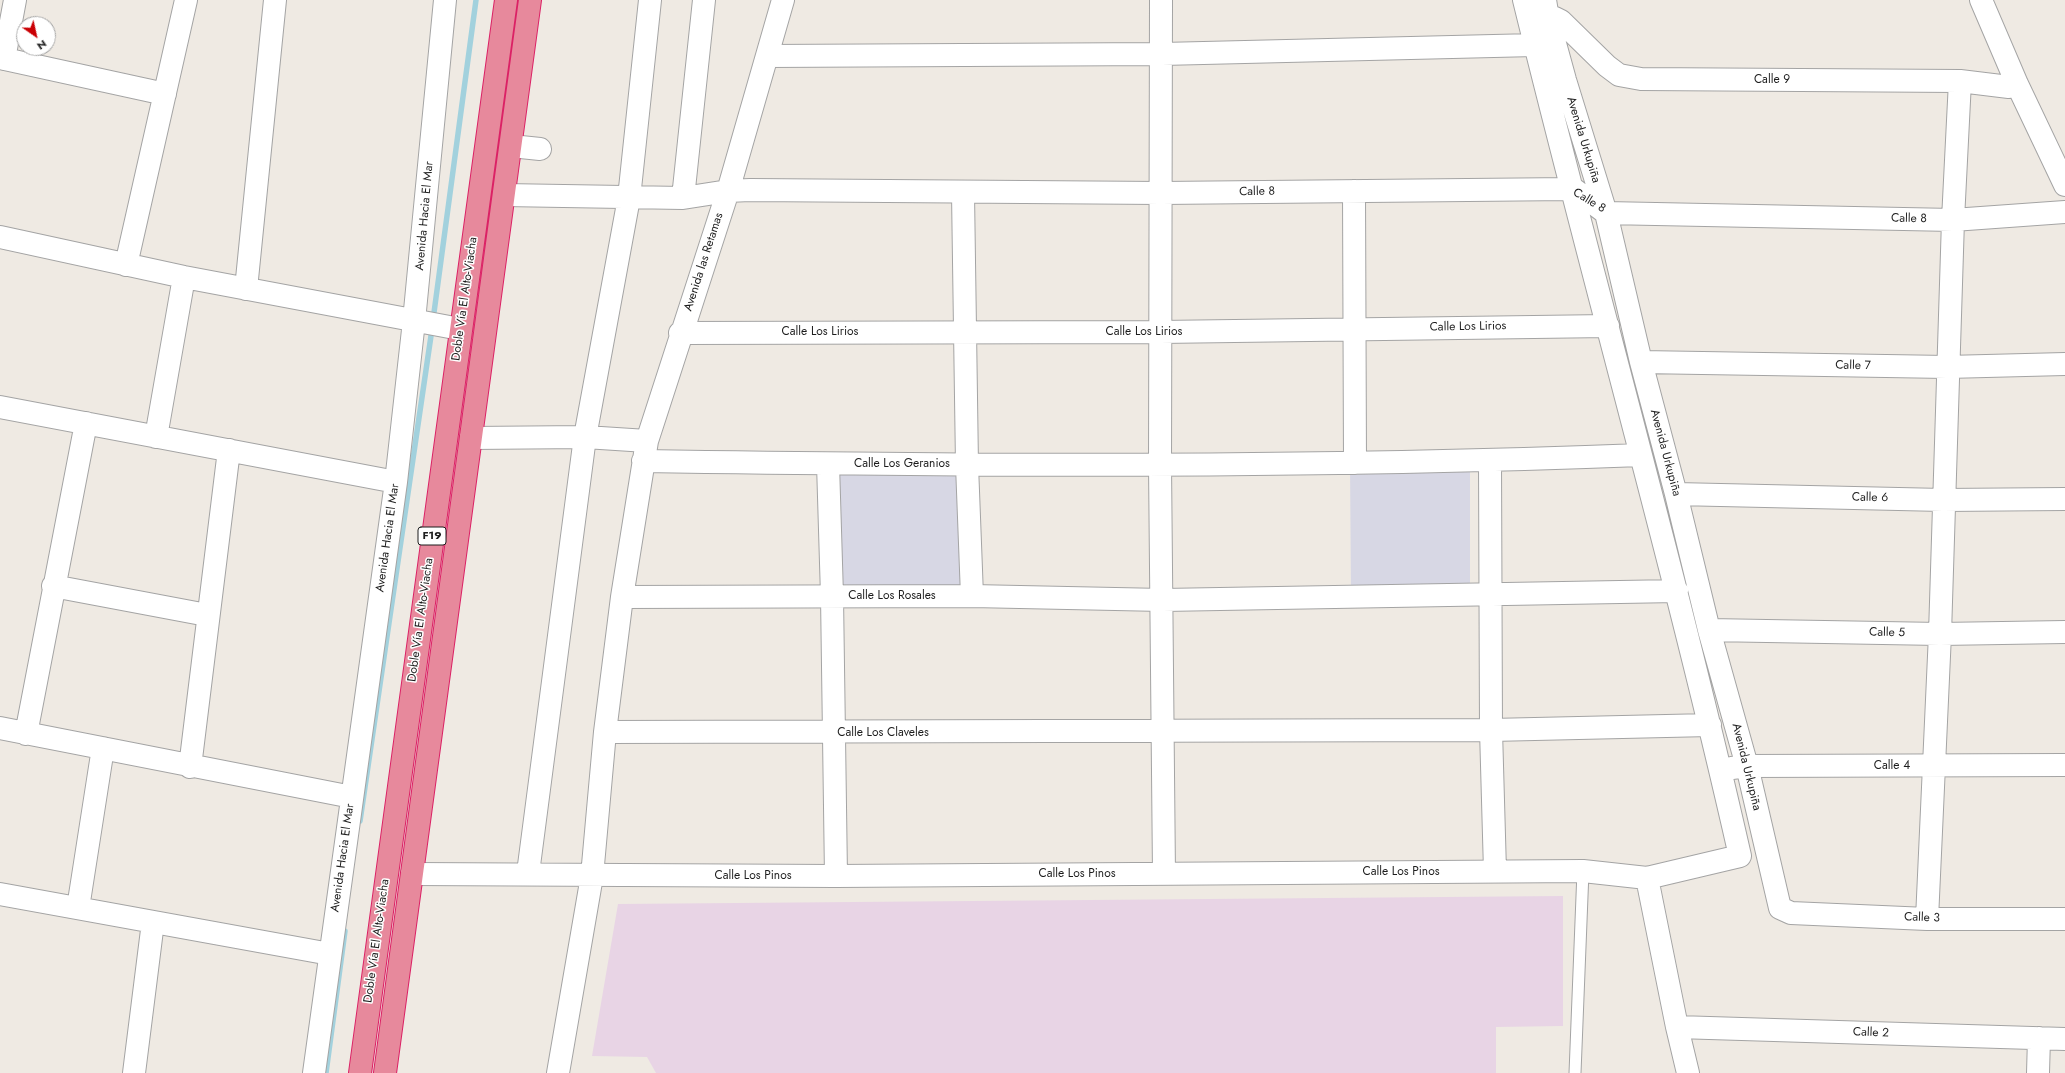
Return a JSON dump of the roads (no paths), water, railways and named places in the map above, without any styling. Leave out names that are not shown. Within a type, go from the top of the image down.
[{"type":"highway","name":"Doble Vía El Alto-Viacha","points":[[360,1073],[438,325],[506,0]]},
{"type":"highway","name":"Doble Vía El Alto-Viacha","points":[[385,1073],[530,0]]},
{"type":"street","points":[[15,0],[2,58],[165,94]]},
{"type":"street","points":[[126,265],[186,0]]},
{"type":"street","points":[[246,289],[275,0]]},
{"type":"street","name":"Avenida Hacia El Mar","points":[[314,1073],[396,482],[438,325],[445,0]]},
{"type":"street","points":[[528,873],[584,437],[629,198],[650,0]]},
{"type":"street","points":[[683,198],[704,0]]},
{"type":"street","name":"Avenida las Retamas","points":[[558,1073],[592,876],[605,732],[622,597],[645,451],[680,333],[728,191],[782,0]]},
{"type":"street","points":[[1161,0],[1160,464],[1163,600],[1162,731],[1164,874]]},
{"type":"street","points":[[1524,0],[1570,189],[1608,326],[1677,591],[1720,771]]},
{"type":"street","points":[[1981,0],[2017,84],[2065,185]]},
{"type":"street","name":"Calle 9","points":[[1547,9],[1555,18],[1561,20],[1607,66],[1620,75],[1641,79],[1960,81],[2008,87],[2017,84]]},
{"type":"street","name":"Avenida Urkupiña","points":[[1547,9],[1565,80],[1606,213],[1641,362],[1676,494],[1709,630],[1747,766],[1780,908]]},
{"type":"street","points":[[766,56],[1162,54],[1535,45]]},
{"type":"street","points":[[1927,919],[1940,634],[1947,367],[1960,81]]},
{"type":"street","points":[[511,146],[540,149]]},
{"type":"street","name":"Calle 8","points":[[504,195],[683,198],[728,191],[1161,193],[1570,189],[1575,190],[1602,212],[1606,213],[1953,220],[2065,212]]},
{"type":"street","points":[[1354,191],[1355,463]]},
{"type":"street","points":[[963,193],[964,332],[972,596]]},
{"type":"street","points":[[0,237],[184,277],[438,325]]},
{"type":"street","points":[[156,437],[184,277]]},
{"type":"street","name":"Calle Los Lirios","points":[[680,333],[1160,332],[1608,326]]},
{"type":"street","name":"Calle 7","points":[[1641,362],[1947,367],[2065,364]]},
{"type":"street","points":[[0,407],[396,482]]},
{"type":"street","points":[[26,734],[53,586],[86,423]]},
{"type":"street","name":"Calle Los Geranios","points":[[471,438],[584,437],[645,451],[828,464],[967,465],[1355,463],[1490,461],[1641,454]]},
{"type":"street","points":[[190,766],[207,615],[229,450]]},
{"type":"street","points":[[1490,461],[1491,730],[1495,871]]},
{"type":"street","points":[[828,464],[832,596],[836,876]]},
{"type":"street","name":"Calle 6","points":[[1676,494],[1943,500],[2065,499]]},
{"type":"street","points":[[53,586],[207,615]]},
{"type":"street","name":"Calle Los Rosales","points":[[622,597],[972,596],[1163,600],[1677,591]]},
{"type":"street","name":"Calle 5","points":[[1709,630],[1940,634],[2065,632]]},
{"type":"street","name":"Calle Los Claveles","points":[[605,732],[833,733],[1491,730],[1710,725]]},
{"type":"street","points":[[0,728],[352,797]]},
{"type":"street","points":[[78,908],[103,748]]},
{"type":"street","name":"Calle 4","points":[[1720,771],[1747,766],[1933,767],[2065,765]]},
{"type":"street","name":"Calle Los Pinos","points":[[412,874],[528,873],[592,876],[836,876],[1583,871],[1647,878],[1740,856],[1720,771]]},
{"type":"street","points":[[1647,878],[1677,1027],[1688,1073]]},
{"type":"street","points":[[0,894],[330,954]]},
{"type":"street","name":"Calle 3","points":[[1780,908],[1791,913],[1927,919],[2065,919]]},
{"type":"street","points":[[134,1073],[154,922]]},
{"type":"street","name":"Calle 2","points":[[1677,1027],[2065,1039]]},
{"type":"street","points":[[2038,1073],[2039,1038]]},
{"type":"lane","points":[[1575,1073],[1583,871]]},
{"type":"waterway","points":[[433,320],[476,0]]},
{"type":"waterway","points":[[360,821],[432,329]]},
{"type":"waterway","points":[[326,1073],[345,931]]}]
